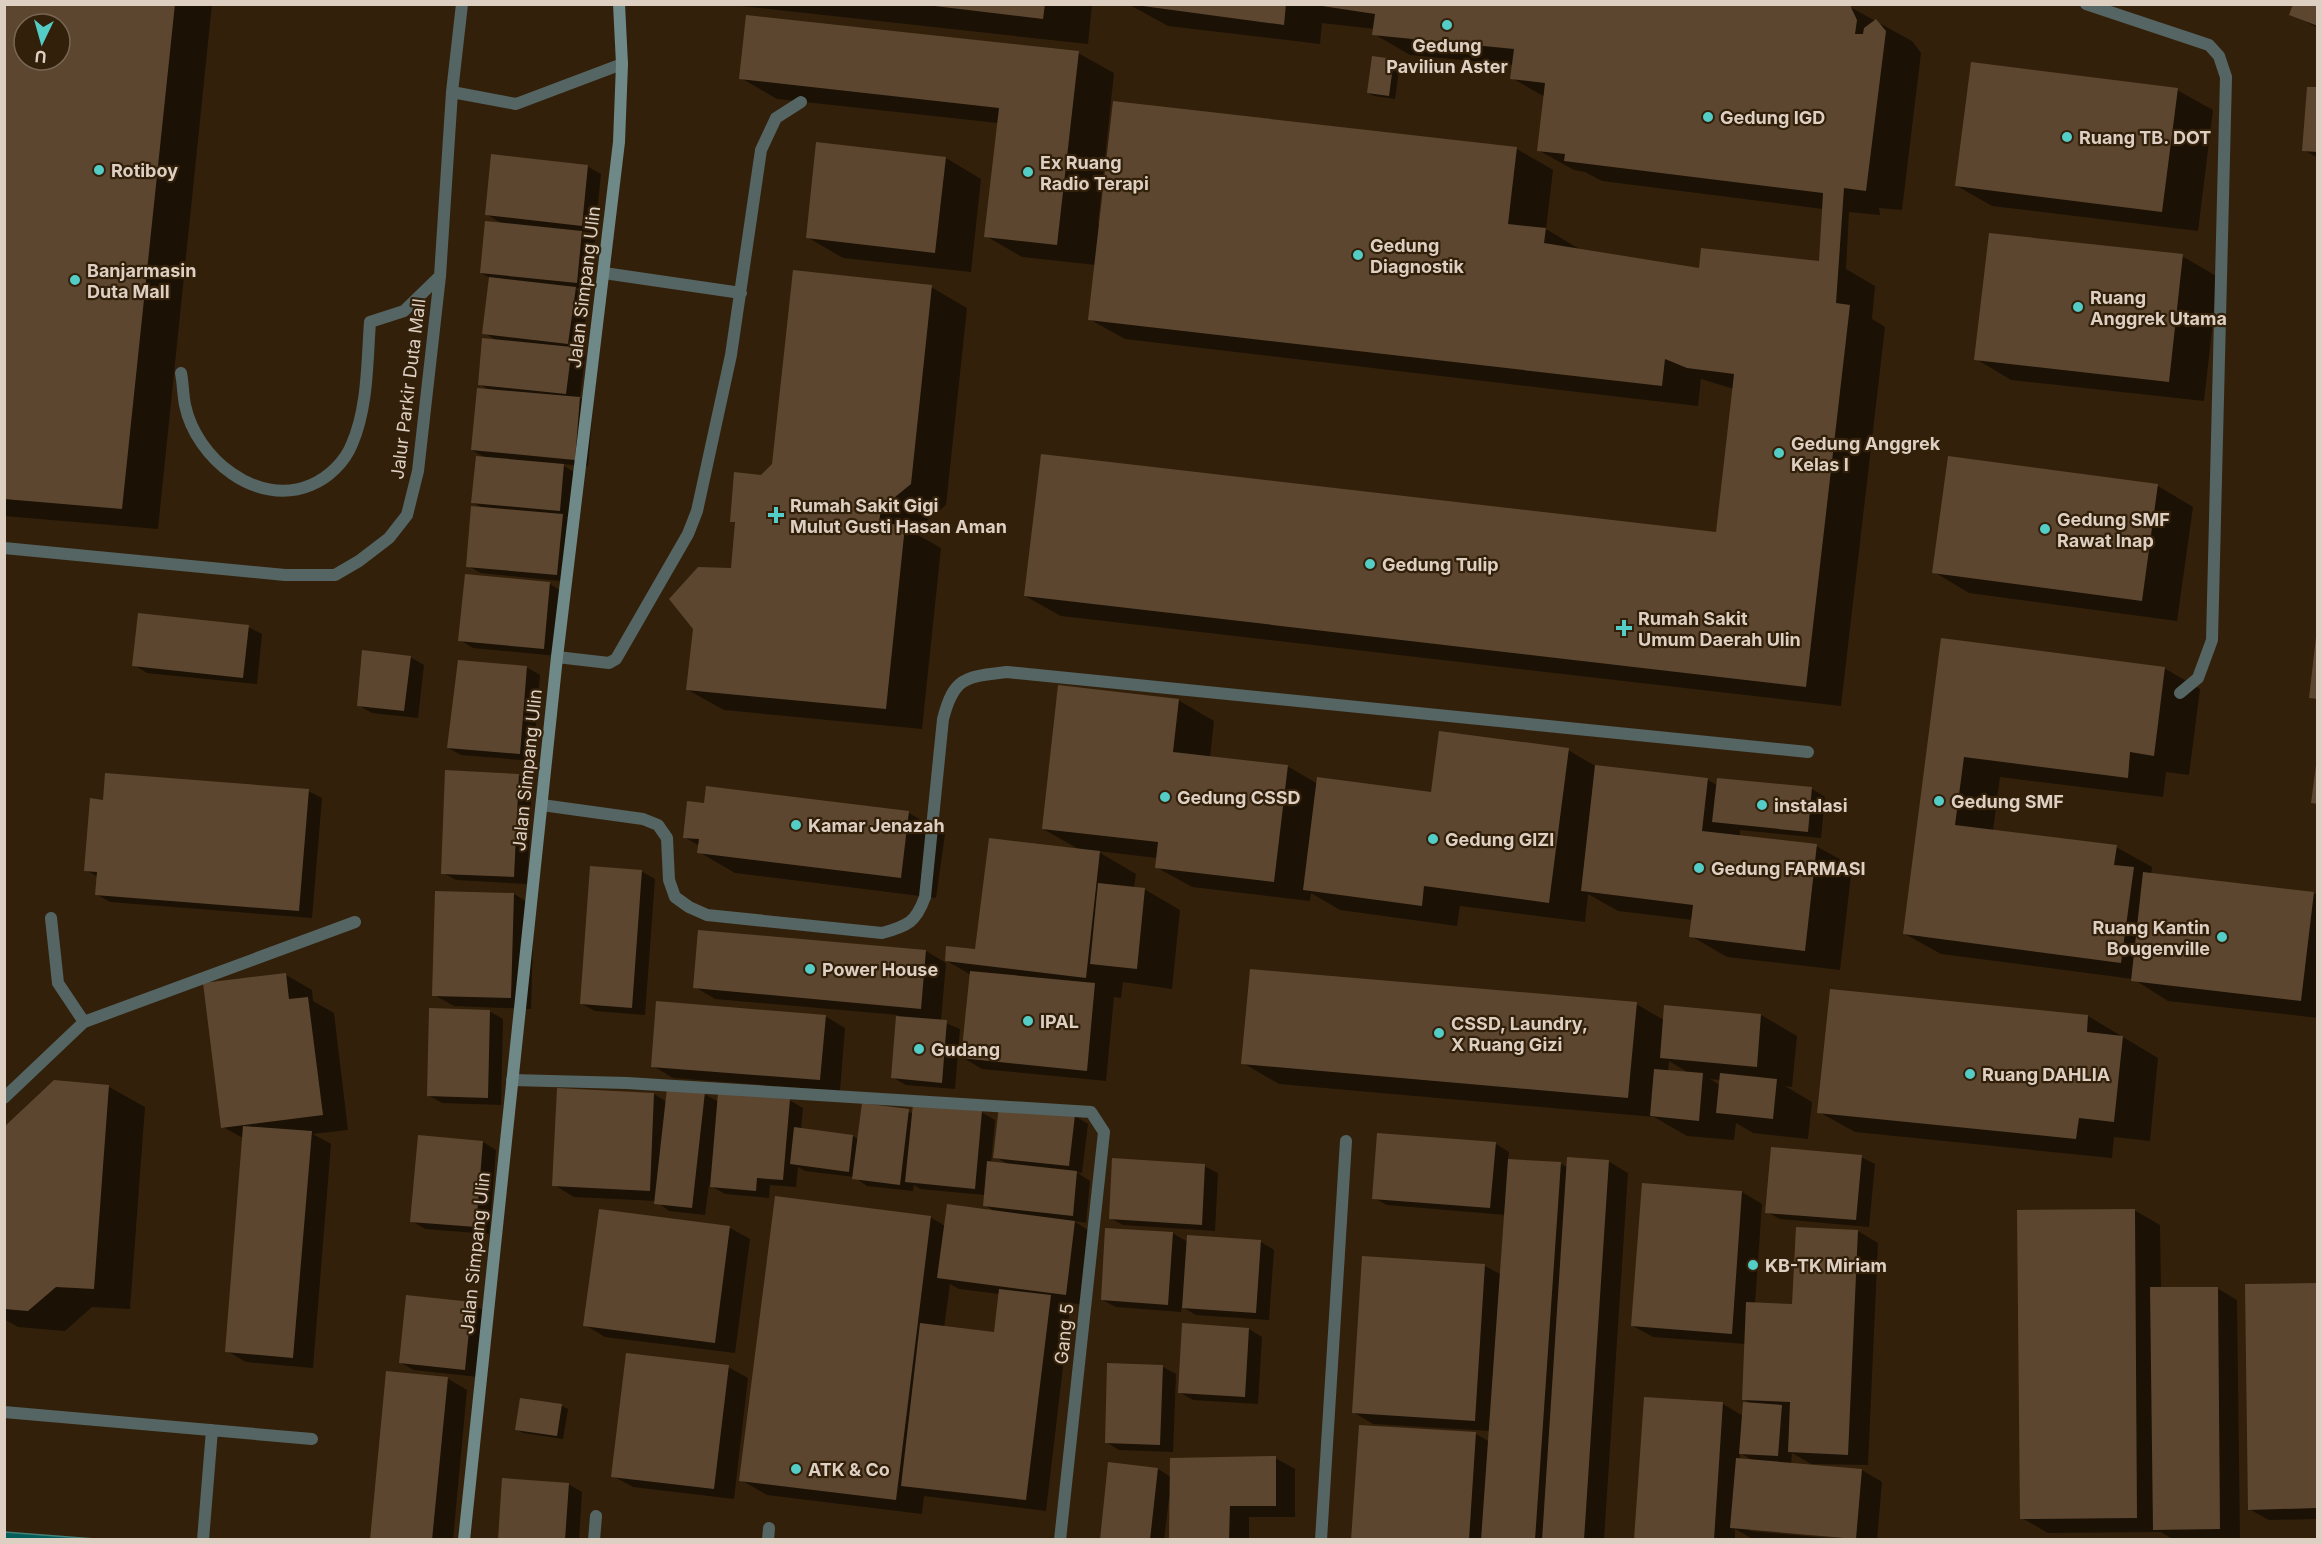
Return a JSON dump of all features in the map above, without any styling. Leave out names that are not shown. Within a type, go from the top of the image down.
[{"type":"main road","name":"Jalan Simpang Ulin","points":[[464,1539],[557,657],[619,142],[622,64],[619,4]]},
{"type":"street","name":"Jalur Parkir Duta Mall","points":[[4,548],[285,575],[335,575],[359,561],[389,538],[407,516],[418,471],[440,276],[452,92],[462,4]]},
{"type":"street","points":[[2086,4],[2209,45],[2219,56],[2226,77],[2212,640],[2198,678],[2180,693]]},
{"type":"street","points":[[452,92],[516,104],[622,64]]},
{"type":"street","points":[[557,657],[609,663],[616,659],[688,534],[700,500],[731,355],[761,150],[776,118],[801,102]]},
{"type":"street","points":[[604,273],[741,293]]},
{"type":"street","points":[[182,373],[185,406],[195,432],[211,455],[251,486],[272,492],[298,490],[332,473],[352,446],[365,381],[370,322],[404,311],[440,276]]},
{"type":"street","points":[[542,806],[643,819],[658,825],[666,838],[669,880],[675,897],[706,915],[882,933],[902,928],[918,916],[925,897],[943,719],[949,694],[964,679],[984,675],[1007,672],[1808,752]]},
{"type":"street","points":[[51,918],[58,983],[84,1022]]},
{"type":"street","points":[[4,1098],[84,1022],[355,922]]},
{"type":"street","name":"Gang 5","points":[[512,1080],[627,1083],[1091,1112],[1104,1132],[1060,1539]]},
{"type":"street","points":[[1321,1539],[1346,1140]]},
{"type":"street","points":[[4,1412],[312,1439]]},
{"type":"street","points":[[204,1539],[212,1430]]},
{"type":"street","points":[[594,1539],[596,1516]]},
{"type":"water","points":[[4,1532],[95,1539],[5,1539]]},
{"type":"building","name":"Banjarmasin Duta Mall","points":[[4,4],[175,4],[122,509],[4,499]]},
{"type":"building","points":[[918,4],[1045,4],[1043,19]]},
{"type":"building","points":[[1128,4],[1286,4],[1284,25]]},
{"type":"building","points":[[1309,4],[1845,4],[1850,5],[1857,20],[1855,34],[1863,34],[1864,28],[1876,19],[1886,31],[1866,191],[1844,188],[1836,303],[1850,305],[1806,687],[1024,596],[1041,454],[1716,532],[1734,374],[1687,368],[1665,359],[1662,386],[1088,320],[1113,101],[1517,147],[1508,224],[1546,228],[1544,243],[1699,268],[1701,248],[1819,261],[1823,193],[1564,161],[1565,154],[1537,151],[1545,83],[1510,79],[1514,49],[1372,35],[1375,14]]},
{"type":"building","points":[[2293,4],[2318,4],[2318,26],[2289,15]]},
{"type":"building","name":"Ex Ruang Radio Terapi","points":[[746,15],[1079,51],[1057,245],[984,237],[999,108],[739,79]]},
{"type":"building","points":[[1372,56],[1394,59],[1389,96],[1367,93]]},
{"type":"building","name":"Ruang TB. DOT","points":[[1971,62],[2178,88],[2162,212],[1955,186]]},
{"type":"building","points":[[2307,87],[2318,87],[2318,152],[2302,151]]},
{"type":"building","points":[[816,142],[946,157],[935,253],[806,238]]},
{"type":"building","points":[[491,154],[588,165],[582,226],[485,215]]},
{"type":"building","points":[[485,221],[582,231],[577,283],[480,273]]},
{"type":"building","name":"Ruang Anggrek Utama","points":[[1989,233],[2183,254],[2169,382],[1974,360]]},
{"type":"building","points":[[793,270],[932,285],[911,484],[889,502],[882,503],[879,522],[905,526],[886,709],[686,690],[693,629],[669,599],[698,567],[731,568],[735,522],[730,522],[734,472],[761,475],[772,464]]},
{"type":"building","points":[[489,277],[576,287],[568,344],[482,334]]},
{"type":"building","points":[[482,338],[572,347],[566,394],[478,385]]},
{"type":"building","points":[[477,388],[580,397],[575,460],[471,450]]},
{"type":"building","points":[[476,456],[564,464],[560,511],[471,503]]},
{"type":"building","name":"Gedung SMF Rawat Inap","points":[[1948,456],[2158,484],[2142,601],[1932,573]]},
{"type":"building","points":[[471,506],[563,514],[557,575],[466,567]]},
{"type":"building","points":[[465,574],[550,582],[544,649],[458,641]]},
{"type":"building","points":[[138,613],[249,625],[243,678],[132,666]]},
{"type":"building","points":[[2316,637],[2318,637],[2318,699],[2309,698]]},
{"type":"building","name":"Gedung SMF","points":[[1941,638],[2165,667],[2154,756],[2130,752],[2128,778],[1964,757],[1955,825],[2117,845],[2114,865],[2134,867],[2121,963],[1903,934]]},
{"type":"building","points":[[362,650],[411,656],[404,711],[357,706]]},
{"type":"building","points":[[458,660],[527,666],[520,754],[447,748]]},
{"type":"building","name":"Gedung CSSD","points":[[1058,685],[1179,699],[1173,752],[1288,765],[1274,882],[1155,868],[1158,842],[1042,829]]},
{"type":"building","name":"Gedung GIZI","points":[[1439,731],[1569,748],[1549,903],[1424,886],[1422,906],[1303,890],[1317,777],[1431,792]]},
{"type":"building","name":"Gedung FARMASI","points":[[1595,765],[1708,778],[1702,831],[1817,844],[1805,951],[1689,937],[1693,905],[1581,891]]},
{"type":"building","points":[[2316,765],[2318,765],[2318,804],[2311,803]]},
{"type":"building","points":[[445,770],[519,774],[514,877],[441,874]]},
{"type":"building","points":[[105,773],[309,789],[299,911],[95,895],[97,872],[84,871],[90,798],[103,800]]},
{"type":"building","name":"instalasi","points":[[1717,778],[1812,787],[1808,832],[1712,822]]},
{"type":"building","name":"Kamar Jenazah","points":[[706,786],[909,811],[901,878],[697,853],[699,839],[683,838],[687,801],[704,803]]},
{"type":"building","points":[[989,838],[1100,851],[1086,978],[945,961],[946,946],[975,949]]},
{"type":"building","points":[[590,866],[642,870],[632,1008],[580,1004]]},
{"type":"building","name":"Ruang Kantin Bougenville","points":[[2143,872],[2314,892],[2301,1001],[2131,981]]},
{"type":"building","points":[[1098,883],[1145,888],[1137,969],[1090,964]]},
{"type":"building","points":[[435,891],[514,893],[511,998],[432,996]]},
{"type":"building","name":"Power House","points":[[698,930],[926,950],[921,1009],[693,988]]},
{"type":"building","name":"CSSD, Laundry, X Ruang Gizi","points":[[1250,969],[1637,1002],[1628,1098],[1241,1064]]},
{"type":"building","name":"IPAL","points":[[970,971],[1095,983],[1087,1071],[961,1058]]},
{"type":"building","points":[[286,973],[289,999],[308,997],[323,1115],[221,1128],[203,983]]},
{"type":"building","name":"Ruang DAHLIA","points":[[1830,989],[2088,1015],[2087,1032],[2123,1036],[2114,1122],[2079,1118],[2076,1139],[1817,1113]]},
{"type":"building","points":[[656,1001],[826,1015],[820,1080],[651,1067]]},
{"type":"building","points":[[1664,1005],[1761,1014],[1757,1067],[1660,1058]]},
{"type":"building","points":[[429,1008],[490,1010],[488,1098],[427,1096]]},
{"type":"building","name":"Gudang","points":[[896,1016],[947,1020],[942,1083],[891,1078]]},
{"type":"building","points":[[1654,1069],[1703,1073],[1699,1121],[1650,1116]]},
{"type":"building","points":[[1720,1073],[1777,1079],[1773,1119],[1716,1113]]},
{"type":"building","points":[[54,1080],[109,1085],[94,1289],[56,1287],[28,1311],[4,1309],[4,1127]]},
{"type":"building","points":[[557,1088],[654,1093],[650,1191],[552,1186]]},
{"type":"building","points":[[667,1088],[705,1092],[692,1208],[654,1204]]},
{"type":"building","points":[[718,1093],[790,1099],[783,1180],[757,1178],[756,1191],[710,1187]]},
{"type":"building","points":[[862,1103],[909,1109],[900,1185],[852,1179]]},
{"type":"building","points":[[913,1104],[982,1111],[975,1189],[905,1182]]},
{"type":"building","points":[[999,1106],[1075,1115],[1069,1166],[993,1158]]},
{"type":"building","points":[[243,1126],[312,1131],[293,1358],[225,1352]]},
{"type":"building","points":[[794,1127],[853,1135],[849,1172],[790,1164]]},
{"type":"building","points":[[1377,1133],[1496,1142],[1490,1208],[1372,1199]]},
{"type":"building","points":[[418,1135],[483,1141],[476,1227],[410,1222]]},
{"type":"building","points":[[1771,1147],[1862,1155],[1856,1220],[1765,1213]]},
{"type":"building","points":[[1567,1157],[1609,1160],[1584,1540],[1542,1540]]},
{"type":"building","points":[[1112,1158],[1205,1164],[1202,1225],[1109,1219]]},
{"type":"building","points":[[1508,1159],[1561,1162],[1535,1540],[1481,1540]]},
{"type":"building","points":[[987,1161],[1077,1171],[1073,1216],[983,1206]]},
{"type":"building","points":[[1642,1183],[1742,1191],[1732,1334],[1631,1326]]},
{"type":"building","points":[[775,1196],[931,1216],[896,1500],[739,1481]]},
{"type":"building","points":[[947,1204],[1075,1221],[1066,1295],[937,1278]]},
{"type":"building","points":[[599,1209],[730,1226],[715,1343],[583,1326]]},
{"type":"building","points":[[2135,1209],[2137,1518],[2020,1519],[2017,1210]]},
{"type":"building","points":[[1796,1227],[1858,1230],[1848,1455],[1788,1452],[1790,1402],[1742,1400],[1746,1302],[1792,1304]]},
{"type":"building","points":[[1105,1228],[1173,1232],[1168,1305],[1101,1300]]},
{"type":"building","points":[[1187,1235],[1261,1240],[1256,1313],[1182,1308]]},
{"type":"building","points":[[1362,1256],[1485,1264],[1475,1421],[1352,1413]]},
{"type":"building","points":[[2318,1283],[2318,1508],[2248,1510],[2245,1284]]},
{"type":"building","points":[[2150,1287],[2218,1287],[2220,1529],[2153,1530]]},
{"type":"building","points":[[999,1289],[1051,1295],[1026,1500],[901,1486],[920,1323],[994,1332]]},
{"type":"building","points":[[406,1295],[472,1302],[465,1370],[399,1363]]},
{"type":"building","points":[[1182,1323],[1249,1328],[1245,1397],[1178,1393]]},
{"type":"building","points":[[626,1353],[729,1365],[714,1489],[611,1477]]},
{"type":"building","points":[[1107,1363],[1163,1365],[1160,1445],[1105,1443]]},
{"type":"building","points":[[386,1371],[448,1377],[432,1540],[370,1540]]},
{"type":"building","points":[[1644,1397],[1723,1402],[1714,1540],[1634,1540]]},
{"type":"building","points":[[520,1398],[562,1404],[557,1436],[515,1430]]},
{"type":"building","points":[[1743,1402],[1782,1405],[1778,1456],[1739,1454]]},
{"type":"building","points":[[1359,1425],[1476,1432],[1469,1540],[1351,1540]]},
{"type":"building","points":[[1276,1456],[1276,1506],[1230,1506],[1229,1540],[1169,1540],[1170,1458]]},
{"type":"building","points":[[1736,1458],[1862,1469],[1856,1539],[1730,1528]]},
{"type":"building","points":[[1108,1462],[1158,1468],[1150,1540],[1100,1540]]},
{"type":"building","points":[[502,1478],[569,1483],[565,1540],[498,1540]]},
{"type":"place","name":"Gedung Paviliun Aster","points":[[1447,25]]},
{"type":"place","name":"Gedung IGD","points":[[1708,117]]},
{"type":"place","name":"Ruang TB. DOT","points":[[2067,137]]},
{"type":"place","name":"Rotiboy","points":[[99,170]]},
{"type":"place","name":"Ex Ruang Radio Terapi","points":[[1028,172]]},
{"type":"place","name":"Gedung Diagnostik","points":[[1358,255]]},
{"type":"place","name":"Banjarmasin Duta Mall","points":[[75,280]]},
{"type":"place","name":"Ruang Anggrek Utama","points":[[2078,307]]},
{"type":"place","name":"Gedung Anggrek Kelas I","points":[[1779,453]]},
{"type":"place","name":"Rumah Sakit Gigi Mulut Gusti Hasan Aman","points":[[776,515]]},
{"type":"place","name":"Gedung SMF Rawat Inap","points":[[2045,529]]},
{"type":"place","name":"Gedung Tulip","points":[[1370,564]]},
{"type":"place","name":"Rumah Sakit Umum Daerah Ulin","points":[[1624,628]]},
{"type":"place","name":"Gedung CSSD","points":[[1165,797]]},
{"type":"place","name":"Gedung SMF","points":[[1939,801]]},
{"type":"place","name":"instalasi","points":[[1762,805]]},
{"type":"place","name":"Kamar Jenazah","points":[[796,825]]},
{"type":"place","name":"Gedung GIZI","points":[[1433,839]]},
{"type":"place","name":"Gedung FARMASI","points":[[1699,868]]},
{"type":"place","name":"Ruang Kantin Bougenville","points":[[2222,937]]},
{"type":"place","name":"Power House","points":[[810,969]]},
{"type":"place","name":"IPAL","points":[[1028,1021]]},
{"type":"place","name":"CSSD, Laundry, X Ruang Gizi","points":[[1439,1033]]},
{"type":"place","name":"Gudang","points":[[919,1049]]},
{"type":"place","name":"Ruang DAHLIA","points":[[1970,1074]]},
{"type":"place","name":"KB-TK Miriam","points":[[1753,1265]]},
{"type":"place","name":"ATK & Co","points":[[796,1469]]}]
